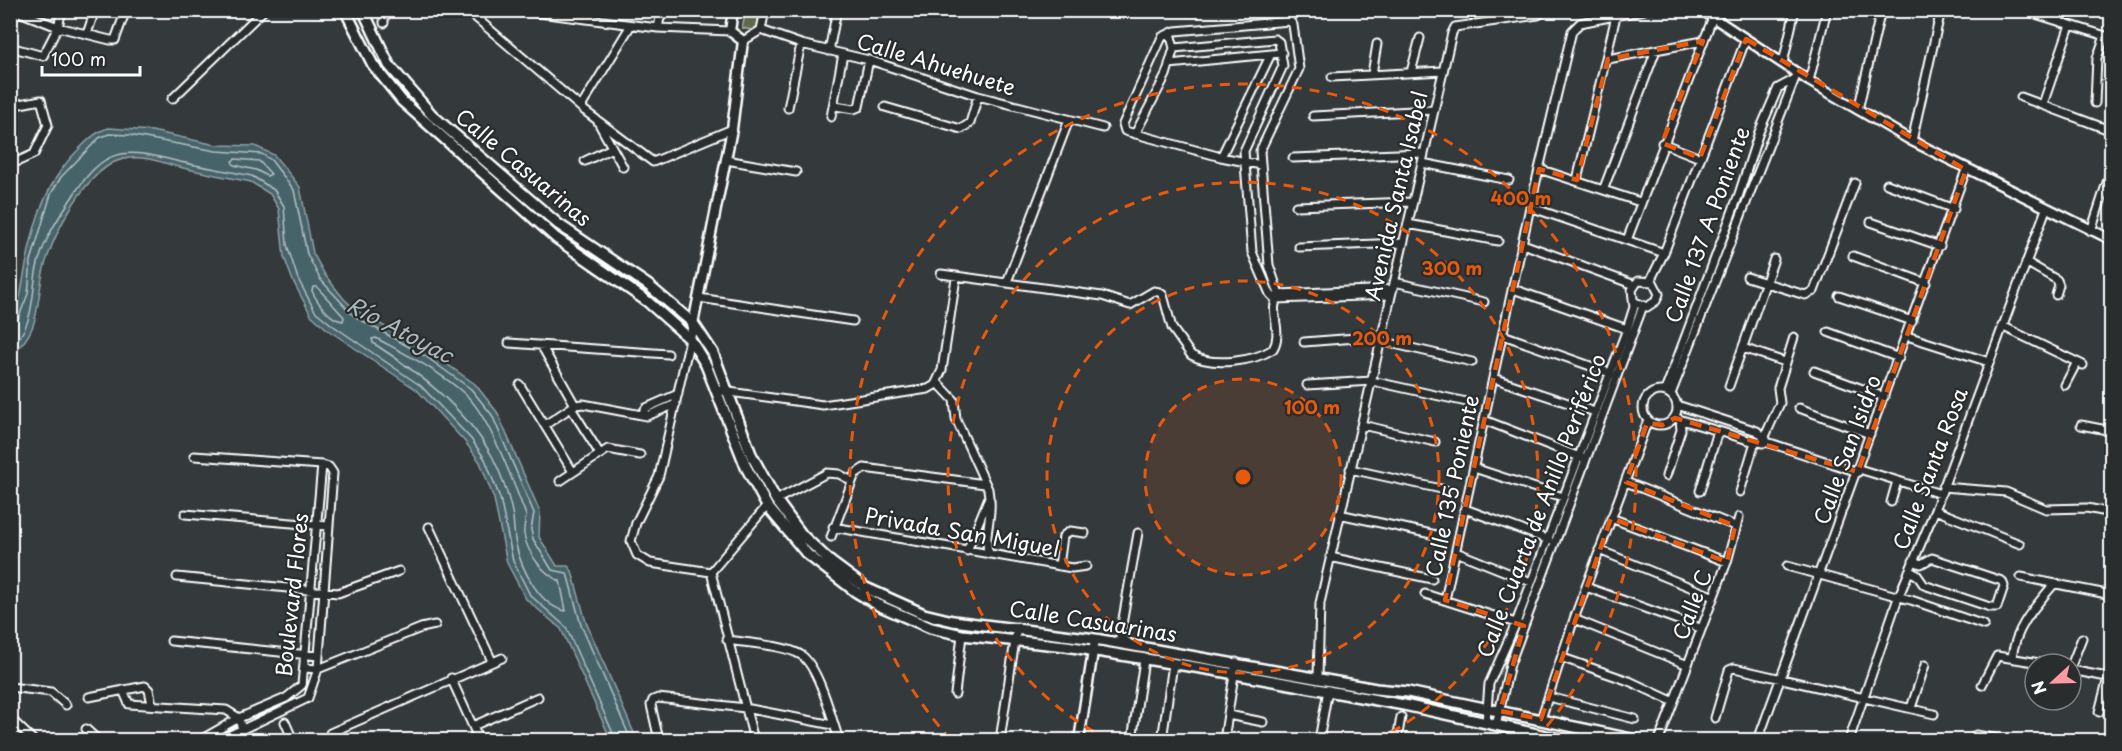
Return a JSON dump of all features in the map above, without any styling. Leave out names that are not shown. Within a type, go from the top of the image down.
[{"type":"main road","name":"Calle Casuarinas","points":[[345,10],[382,79],[402,100],[565,245],[648,302],[690,339],[706,365],[746,467],[767,506],[789,536],[837,580],[878,605],[931,628],[962,635],[1093,651],[1328,690],[1564,741]]},
{"type":"main road","name":"Calle Casuarinas","points":[[363,10],[374,39],[388,65],[410,93],[470,149],[558,224],[648,285],[693,323],[713,354],[751,454],[776,500],[802,535],[831,562],[866,588],[924,614],[953,621],[1017,627],[1236,662],[1488,708],[1635,740]]},
{"type":"main road","points":[[358,38],[368,44],[374,39]]},
{"type":"street","points":[[14,10],[58,27],[115,40],[126,10]]},
{"type":"street","points":[[10,47],[43,56],[58,27],[62,10]]},
{"type":"street","points":[[87,34],[95,10]]},
{"type":"street","points":[[172,99],[264,10]]},
{"type":"street","points":[[384,10],[384,23]]},
{"type":"street","points":[[467,10],[596,119],[653,162],[732,129]]},
{"type":"street","points":[[515,10],[658,28],[730,31],[743,41]]},
{"type":"street","points":[[658,28],[660,18],[668,10]]},
{"type":"street","points":[[730,31],[733,10]]},
{"type":"street","points":[[743,41],[761,30],[765,10]]},
{"type":"street","points":[[829,51],[837,10]]},
{"type":"street","name":"Avenida Santa Isabel","points":[[1318,677],[1318,612],[1339,514],[1455,27],[1538,15],[1547,10]]},
{"type":"street","points":[[1577,180],[1608,59],[1616,16],[1644,10]]},
{"type":"street","points":[[1702,10],[1784,63],[1795,76],[1809,81],[1966,170],[2112,240]]},
{"type":"street","points":[[1784,63],[1795,10]]},
{"type":"street","points":[[1809,81],[1827,10]]},
{"type":"street","points":[[1858,110],[1881,10]]},
{"type":"street","points":[[1912,141],[1941,10]]},
{"type":"street","points":[[2023,10],[2108,37],[2097,58],[2095,104]]},
{"type":"street","points":[[2059,21],[2062,10]]},
{"type":"street","name":"Calle 135 Poniente","points":[[1445,600],[1530,207],[1575,26],[1616,16]]},
{"type":"street","points":[[1627,240],[1662,143],[1713,17]]},
{"type":"street","points":[[1261,165],[1244,163],[1125,131],[1123,128],[1159,40],[1170,33],[1290,21],[1293,25],[1300,64],[1262,145],[1261,165],[1270,294],[1277,296],[1393,289],[1484,302]]},
{"type":"street","points":[[581,106],[631,25]]},
{"type":"street","points":[[2043,104],[2070,25]]},
{"type":"street","name":"Calle Ahuehuete","points":[[761,30],[801,44],[870,60],[978,96],[1103,128]]},
{"type":"street","points":[[1135,134],[1169,64],[1174,48],[1170,33]]},
{"type":"street","points":[[1411,72],[1420,38]]},
{"type":"street","points":[[1174,48],[1275,39],[1282,54],[1283,62],[1245,145],[1244,163],[1252,252],[1269,278]]},
{"type":"street","points":[[1650,281],[1664,253],[1746,39]]},
{"type":"street","points":[[1608,59],[1703,40]]},
{"type":"street","points":[[711,572],[650,563],[637,555],[632,541],[636,523],[659,477],[676,404],[732,129],[743,41]]},
{"type":"street","points":[[788,108],[801,44]]},
{"type":"street","points":[[1372,74],[1377,44]]},
{"type":"street","points":[[1604,188],[1656,50]]},
{"type":"street","points":[[831,117],[835,106],[843,54]]},
{"type":"street","points":[[1169,64],[1282,54]]},
{"type":"street","points":[[1221,157],[1270,56]]},
{"type":"street","points":[[835,106],[854,109],[859,107],[870,60]]},
{"type":"street","points":[[1332,77],[1443,71]]},
{"type":"street","name":"Calle 137 A Poniente","points":[[1717,264],[1760,132],[1778,88],[1795,76]]},
{"type":"street","name":"Calle 137 A Poniente","points":[[1668,392],[1717,264],[1747,197],[1795,76]]},
{"type":"street","points":[[885,107],[961,129],[970,123],[978,96]]},
{"type":"street","points":[[2021,97],[2112,131]]},
{"type":"street","points":[[10,106],[41,100],[48,125],[34,154],[10,165]]},
{"type":"street","points":[[1313,116],[1434,110]]},
{"type":"street","points":[[596,119],[623,167]]},
{"type":"street","points":[[1007,282],[1069,120]]},
{"type":"street","points":[[1760,132],[1770,137]]},
{"type":"street","points":[[1662,143],[1700,158]]},
{"type":"street","points":[[585,161],[612,148]]},
{"type":"street","points":[[1293,158],[1424,153]]},
{"type":"street","points":[[726,160],[796,172]]},
{"type":"street","points":[[1422,163],[1509,180]]},
{"type":"street","points":[[2091,231],[2112,167]]},
{"type":"street","points":[[1539,169],[1604,188],[1640,202]]},
{"type":"street","name":"Calle San Isidro","points":[[1758,741],[1954,210],[1966,170]]},
{"type":"street","points":[[1747,277],[1809,294],[1814,291],[1855,183]]},
{"type":"street","points":[[1887,184],[1954,210]]},
{"type":"street","points":[[1739,194],[1747,197]]},
{"type":"street","points":[[1296,206],[1413,202]]},
{"type":"street","points":[[1530,207],[1664,253]]},
{"type":"street","name":"Calle Santa Rosa","points":[[1849,741],[1898,598],[1935,510],[2046,209]]},
{"type":"street","points":[[1871,222],[1940,246]]},
{"type":"street","points":[[1408,224],[1498,241]]},
{"type":"street","points":[[1299,247],[1403,243]]},
{"type":"street","points":[[1523,244],[1635,285]]},
{"type":"street","points":[[1853,256],[1926,283]]},
{"type":"street","points":[[1729,386],[1774,259]]},
{"type":"street","points":[[2026,262],[2057,280],[2059,285],[2056,295]]},
{"type":"street","points":[[941,274],[956,278],[1007,282],[1102,296],[1130,305],[1154,291],[1159,292],[1163,296],[1172,328],[1196,357],[1219,362],[1240,360],[1273,349],[1278,338],[1277,296]]},
{"type":"street","points":[[716,390],[823,405],[920,393],[937,382],[942,370],[956,278]]},
{"type":"street","points":[[1643,280],[1650,281],[1657,287],[1659,294],[1651,305],[1643,306],[1635,302],[1632,296],[1635,285],[1643,280]]},
{"type":"street","points":[[1513,289],[1627,329]]},
{"type":"street","points":[[1839,296],[1912,321]]},
{"type":"street","points":[[699,298],[853,321]]},
{"type":"street","name":"Calle Cuarta de Anillo Periférico","points":[[1491,724],[1500,711],[1531,582],[1563,497],[1582,458],[1613,374],[1635,302]]},
{"type":"street","name":"Calle Cuarta de Anillo Periférico","points":[[1491,724],[1488,694],[1492,679],[1520,625],[1555,542],[1595,412],[1643,306]]},
{"type":"street","points":[[2002,326],[2080,363],[2065,385]]},
{"type":"street","points":[[1828,332],[1899,358]]},
{"type":"street","points":[[1503,334],[1613,374]]},
{"type":"street","points":[[1907,336],[1989,362]]},
{"type":"street","points":[[1740,492],[1760,441],[1780,403],[1778,388],[1794,337]]},
{"type":"street","points":[[1305,342],[1381,338],[1472,362]]},
{"type":"street","points":[[509,343],[668,354]]},
{"type":"street","points":[[541,345],[600,454]]},
{"type":"street","points":[[1743,348],[1785,362]]},
{"type":"street","points":[[1814,371],[1884,397]]},
{"type":"street","points":[[1493,378],[1595,412]]},
{"type":"street","points":[[1307,385],[1372,381],[1471,403]]},
{"type":"street","points":[[937,382],[954,400],[956,419],[989,497],[991,514],[986,546],[989,554]]},
{"type":"street","points":[[520,385],[573,472]]},
{"type":"street","points":[[1666,476],[1681,430],[1678,419],[1677,405],[1668,392],[1651,393],[1646,398],[1644,413],[1648,420],[1662,425],[1678,419],[1897,481],[1942,490],[2006,492],[2046,510],[2087,508],[2112,513]]},
{"type":"street","points":[[642,414],[646,408],[678,394]]},
{"type":"street","points":[[545,425],[573,407],[590,404],[647,416],[676,404]]},
{"type":"street","points":[[1677,405],[1757,431],[1760,441]]},
{"type":"street","points":[[1799,408],[1870,434]]},
{"type":"street","points":[[1484,420],[1582,458]]},
{"type":"street","points":[[1541,719],[1574,619],[1648,420]]},
{"type":"street","points":[[1362,425],[1435,442]]},
{"type":"street","points":[[2081,425],[2112,431]]},
{"type":"street","points":[[1700,491],[1718,431]]},
{"type":"street","points":[[560,481],[609,449],[640,455]]},
{"type":"street","points":[[194,456],[322,465]]},
{"type":"street","name":"Boulevard Flores","points":[[200,741],[239,718],[286,698],[302,685],[322,465],[332,469],[318,669],[308,698],[220,741]]},
{"type":"street","points":[[831,537],[852,481],[859,470],[870,468],[985,484]]},
{"type":"street","points":[[1474,468],[1563,497]]},
{"type":"street","points":[[1350,469],[1446,490]]},
{"type":"street","points":[[776,500],[827,473],[838,474],[852,481]]},
{"type":"street","points":[[1891,502],[1897,481]]},
{"type":"street","points":[[1626,482],[1735,526]]},
{"type":"street","points":[[967,550],[989,497]]},
{"type":"street","points":[[711,572],[767,506]]},
{"type":"street","points":[[1465,509],[1555,542]]},
{"type":"street","points":[[1935,510],[2020,544]]},
{"type":"street","points":[[185,514],[328,526]]},
{"type":"street","points":[[1339,514],[1436,535]]},
{"type":"street","name":"Calle C","points":[[1659,741],[1672,701],[1676,697],[1727,561],[1739,517]]},
{"type":"street","points":[[1611,518],[1727,561]]},
{"type":"street","points":[[429,527],[492,662]]},
{"type":"street","name":"Privada San Miguel","points":[[833,527],[1059,566],[1086,566]]},
{"type":"street","points":[[1059,566],[1063,536],[1070,531],[1085,533]]},
{"type":"street","points":[[1132,646],[1120,636],[1138,533]]},
{"type":"street","points":[[1599,550],[1712,596]]},
{"type":"street","points":[[1456,552],[1531,582]]},
{"type":"street","points":[[1330,557],[1432,579]]},
{"type":"street","points":[[1909,571],[1917,575],[1924,585],[1990,607],[1998,607],[2004,586],[2002,581],[1932,558],[1921,564],[1913,561]]},
{"type":"street","points":[[1787,566],[1984,625]]},
{"type":"street","points":[[177,577],[338,593],[399,571]]},
{"type":"street","points":[[711,572],[754,741]]},
{"type":"street","points":[[2021,577],[2112,595]]},
{"type":"street","points":[[2012,657],[2017,632],[2035,605],[2054,584]]},
{"type":"street","points":[[1586,587],[1700,628]]},
{"type":"street","points":[[1425,594],[1520,625]]},
{"type":"street","points":[[1574,619],[1688,665]]},
{"type":"street","points":[[305,668],[318,669],[421,628],[435,625]]},
{"type":"street","points":[[1000,741],[1017,627]]},
{"type":"street","points":[[955,694],[962,635]]},
{"type":"street","points":[[2077,652],[2082,638]]},
{"type":"street","points":[[1079,741],[1095,639]]},
{"type":"street","points":[[727,640],[789,651],[804,656],[814,672],[838,740],[847,741]]},
{"type":"street","points":[[171,641],[319,656]]},
{"type":"street","points":[[1982,685],[1997,656],[2023,659]]},
{"type":"street","points":[[329,741],[330,733],[502,657]]},
{"type":"street","points":[[1563,658],[1629,681],[1672,701]]},
{"type":"street","points":[[1132,741],[1144,660]]},
{"type":"street","points":[[1224,741],[1236,662]]},
{"type":"street","points":[[1162,741],[1173,664]]},
{"type":"street","points":[[1911,708],[1925,665]]},
{"type":"street","points":[[1715,718],[1731,668],[1934,714]]},
{"type":"street","points":[[2083,671],[2110,678],[2099,712]]},
{"type":"street","points":[[451,678],[479,741]]},
{"type":"street","points":[[1492,679],[1502,679],[1506,686]]},
{"type":"street","points":[[10,687],[51,692],[66,705]]},
{"type":"street","points":[[89,697],[148,687],[152,704]]},
{"type":"street","points":[[123,690],[127,703],[226,710],[239,718],[242,730]]},
{"type":"street","points":[[1319,741],[1328,690]]},
{"type":"street","points":[[1488,694],[1497,699],[1503,696]]},
{"type":"street","points":[[473,726],[538,697]]},
{"type":"street","points":[[1549,697],[1635,719]]},
{"type":"street","points":[[286,698],[290,708]]},
{"type":"street","points":[[659,741],[651,705],[652,700],[658,698],[746,708],[833,725]]},
{"type":"street","points":[[1228,715],[1263,722]]},
{"type":"street","points":[[1397,741],[1401,717]]},
{"type":"street","points":[[10,718],[33,741]]},
{"type":"street","points":[[285,722],[293,741]]},
{"type":"street","points":[[86,729],[98,741]]},
{"type":"street","points":[[1976,735],[2004,741]]},
{"type":"highlighted area","points":[[1746,39],[1966,170],[1858,472],[1675,418],[1662,425],[1647,423],[1626,482],[1735,526],[1727,562],[1611,518],[1541,719],[1500,711],[1524,626],[1445,600],[1539,169],[1577,180],[1608,59],[1703,41],[1662,143],[1700,158]]},
{"type":"green space","points":[[746,11],[760,11],[756,31],[742,28]]},
{"type":"water","points":[[109,128],[152,131],[216,145],[255,146],[274,155],[300,187],[313,253],[325,275],[344,299],[357,311],[428,351],[475,384],[497,412],[540,512],[539,537],[557,566],[568,566],[572,571],[586,622],[637,740],[611,740],[561,629],[526,599],[507,563],[494,499],[480,462],[466,443],[417,390],[328,330],[311,315],[293,281],[284,257],[279,209],[270,194],[251,182],[143,158],[114,162],[85,187],[61,225],[46,263],[32,329],[11,355],[10,322],[20,296],[28,253],[45,197],[65,164],[89,139]]},
{"type":"water label","name":"Río Atoyac","points":[[400,330]]}]
